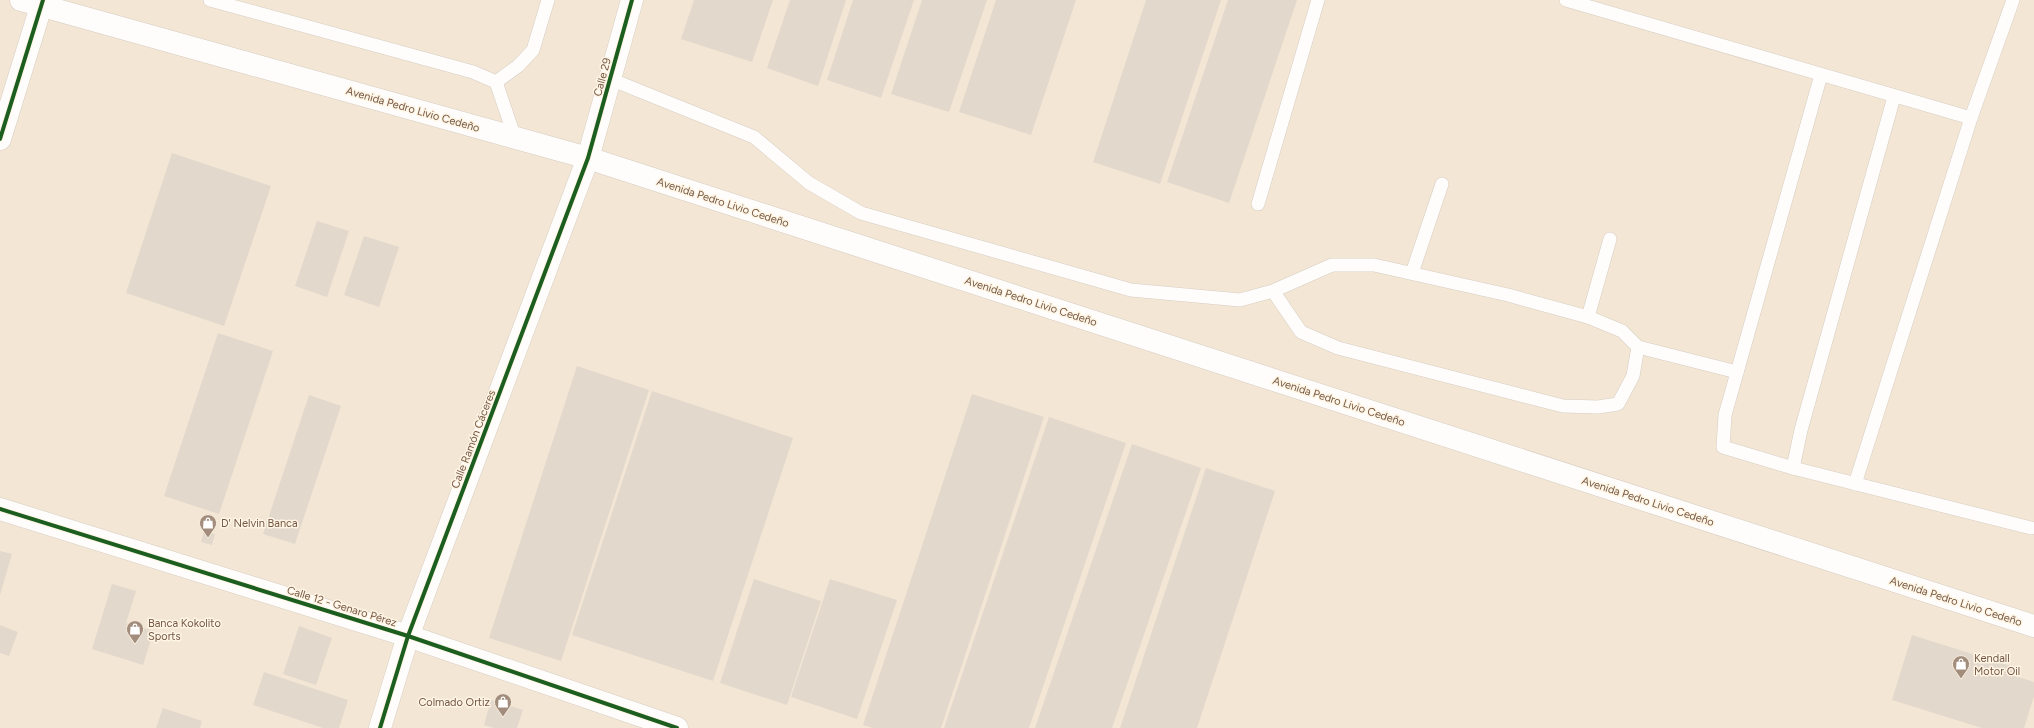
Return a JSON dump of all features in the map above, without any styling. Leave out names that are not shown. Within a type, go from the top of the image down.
[{"type":"main road","name":"Calle 29","points":[[588,158],[632,0]]},
{"type":"main road","name":"Avenida Pedro Livio Cedeño","points":[[35,2],[588,158],[2034,626]]},
{"type":"main road","points":[[0,139],[35,2]]},
{"type":"main road","name":"Calle Ramón Cáceres","points":[[380,728],[408,636],[588,158]]},
{"type":"main road","name":"Calle 12 - Genaro Pérez","points":[[0,509],[408,636],[677,728]]},
{"type":"lane","points":[[210,0],[473,72],[496,82],[515,138]]},
{"type":"lane","points":[[496,82],[518,66],[533,50],[548,0]]},
{"type":"lane","points":[[1258,204],[1318,0]]},
{"type":"lane","points":[[1566,0],[1894,97],[1971,118]]},
{"type":"lane","points":[[1855,484],[1971,118],[2013,0]]},
{"type":"lane","points":[[1821,75],[1725,415],[1723,447],[1792,468],[2031,528]]},
{"type":"lane","points":[[610,79],[754,137],[809,183],[861,213],[1131,290],[1240,300],[1273,291],[1332,265],[1374,265],[1508,295],[1588,317],[1622,331],[1638,347],[1737,372]]},
{"type":"lane","points":[[1792,468],[1801,430],[1894,97]]},
{"type":"lane","points":[[1412,273],[1442,184]]},
{"type":"lane","points":[[1588,317],[1610,239]]},
{"type":"lane","points":[[1273,291],[1301,332],[1338,348],[1563,406],[1598,407],[1618,404],[1633,376],[1638,347]]},
{"type":"shaded area","points":[[0,0],[2034,0],[2034,728],[0,728]]},
{"type":"building","points":[[694,0],[773,0],[752,62],[681,39]]},
{"type":"building","points":[[790,0],[846,0],[818,86],[767,68]]},
{"type":"building","points":[[853,0],[914,0],[881,98],[827,80]]},
{"type":"building","points":[[922,0],[987,0],[949,112],[891,94]]},
{"type":"building","points":[[996,0],[1076,0],[1031,135],[959,112]]},
{"type":"building","points":[[1146,0],[1221,0],[1160,184],[1093,162]]},
{"type":"building","points":[[1228,0],[1297,0],[1229,203],[1167,182]]},
{"type":"building","points":[[172,153],[271,186],[224,326],[126,293]]},
{"type":"building","points":[[317,221],[349,231],[327,297],[295,286]]},
{"type":"building","points":[[364,236],[399,247],[379,307],[344,295]]},
{"type":"building","points":[[218,333],[273,351],[219,514],[164,496]]},
{"type":"building","points":[[577,366],[649,390],[561,661],[489,638]]},
{"type":"building","points":[[652,391],[793,438],[713,681],[572,635]]},
{"type":"building","points":[[972,394],[1044,417],[941,728],[873,728],[863,725]]},
{"type":"building","points":[[309,395],[341,406],[295,544],[263,534]]},
{"type":"building","points":[[1049,417],[1126,443],[1029,728],[944,728]]},
{"type":"building","points":[[1132,444],[1201,468],[1112,728],[1035,728]]},
{"type":"building","points":[[1206,468],[1275,491],[1197,728],[1120,728]]},
{"type":"building","name":"D' Nelvin Banca","points":[[204,531],[215,534],[212,545],[201,542]]},
{"type":"building","points":[[0,551],[12,554],[0,595]]},
{"type":"building","points":[[754,579],[821,601],[787,705],[720,683]]},
{"type":"building","points":[[830,579],[897,600],[857,719],[791,697]]},
{"type":"building","points":[[112,584],[136,591],[126,623],[154,631],[143,665],[92,649]]},
{"type":"building","points":[[0,625],[18,632],[9,656],[0,653]]},
{"type":"building","points":[[299,626],[332,638],[316,685],[283,674]]},
{"type":"building","name":"Kendall Motor Oil","points":[[1912,635],[2014,667],[2015,676],[2034,682],[2034,696],[2024,728],[1982,728],[1892,700]]},
{"type":"building","points":[[264,672],[348,700],[339,728],[323,728],[253,705]]},
{"type":"building","name":"Colmado Ortiz","points":[[491,700],[523,710],[517,728],[494,728],[484,725]]},
{"type":"building","points":[[163,708],[202,721],[200,728],[156,728]]},
{"type":"cycle path","points":[[0,139],[43,0]]},
{"type":"cycle path","points":[[380,728],[408,636],[588,158],[632,0]]},
{"type":"cycle path","points":[[0,509],[408,636],[677,728]]},
{"type":"place","name":"D' Nelvin Banca","points":[[208,538]]},
{"type":"place","name":"Banca Kokolito Sports","points":[[135,644]]},
{"type":"place","name":"Kendall Motor Oil","points":[[1961,679]]},
{"type":"place","name":"Colmado Ortiz","points":[[503,717]]}]
